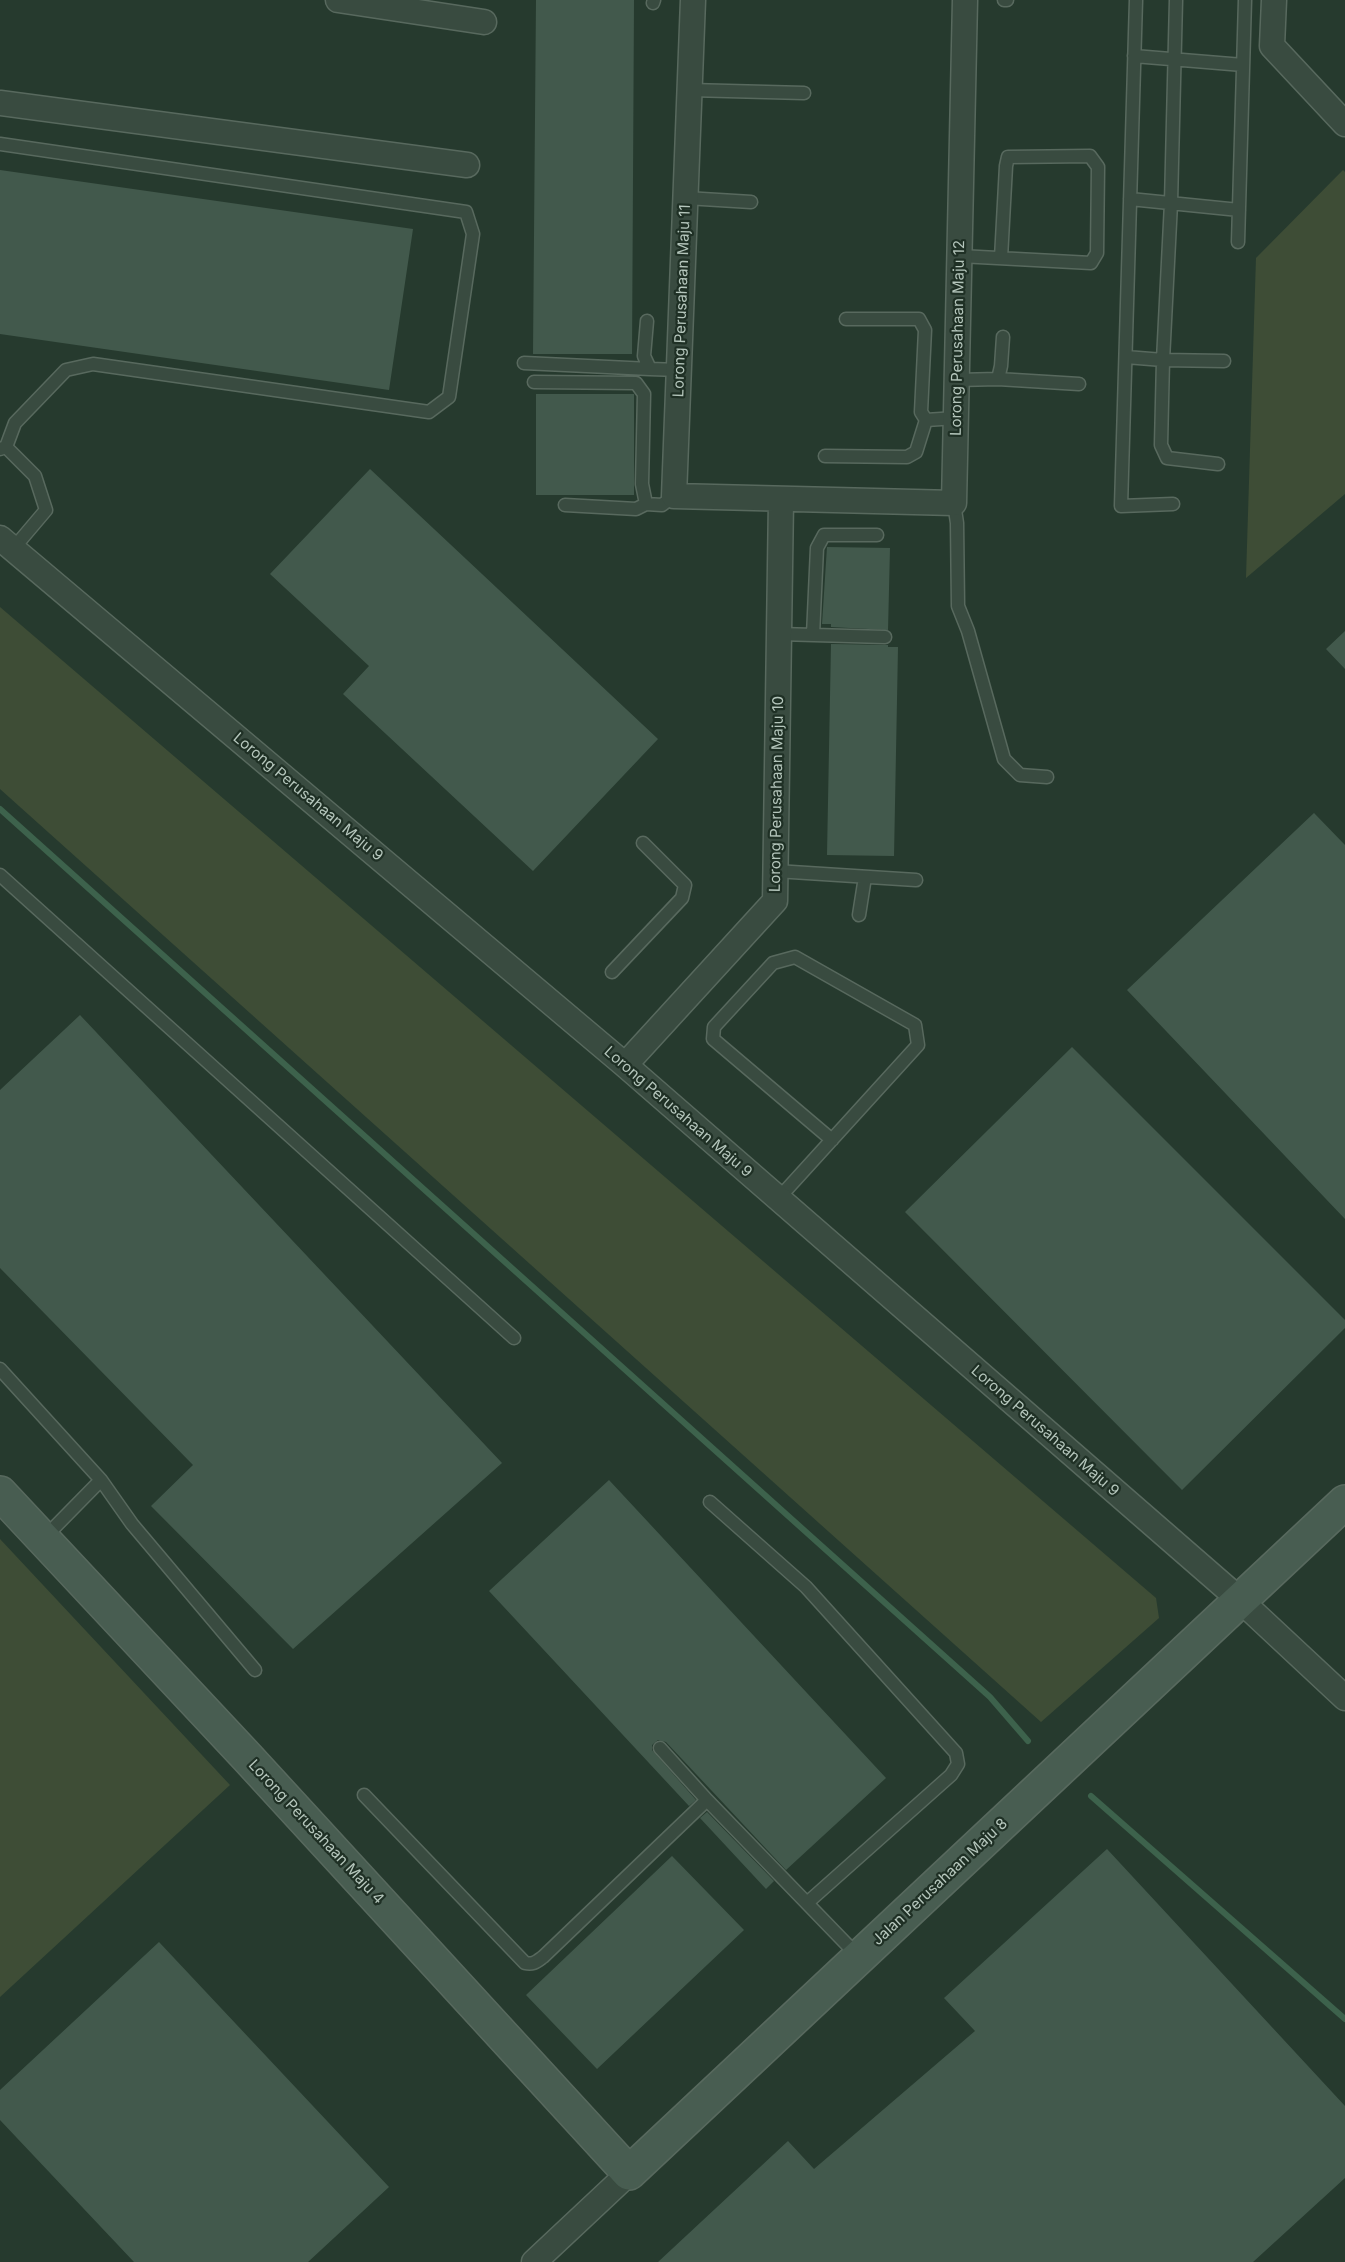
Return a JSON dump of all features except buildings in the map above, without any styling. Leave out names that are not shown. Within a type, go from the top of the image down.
[{"type":"street","points":[[338,0],[484,22]]},
{"type":"street","name":"Lorong Perusahaan Maju 11","points":[[674,496],[693,0]]},
{"type":"street","name":"Lorong Perusahaan Maju 12","points":[[954,503],[965,0]]},
{"type":"street","points":[[1274,0],[1272,46],[1345,124]]},
{"type":"street","points":[[0,103],[467,165]]},
{"type":"street","points":[[674,496],[954,503]]},
{"type":"street","name":"Lorong Perusahaan Maju 10","points":[[625,1065],[775,901],[781,500]]},
{"type":"street","name":"Lorong Perusahaan Maju 9","points":[[6,544],[625,1065],[1240,1600],[1345,1698]]},
{"type":"street","name":"Lorong Perusahaan Maju 4","points":[[0,1492],[629,2173]]},
{"type":"street","name":"Jalan Perusahaan Maju 8","points":[[534,2262],[1345,1502]]},
{"type":"lane","points":[[1136,0],[1122,506],[1173,504]]},
{"type":"lane","points":[[1176,0],[1171,203],[1161,445],[1167,458],[1218,464]]},
{"type":"lane","points":[[1238,242],[1245,0]]},
{"type":"lane","points":[[1134,56],[1243,65]]},
{"type":"lane","points":[[690,90],[804,93]]},
{"type":"lane","points":[[0,144],[466,212],[473,234],[449,397],[429,412],[93,364],[66,370],[15,423],[3,448],[35,476],[46,510],[6,544]]},
{"type":"lane","points":[[960,256],[1091,263],[1097,253],[1098,167],[1090,156],[1008,157],[1001,258]]},
{"type":"lane","points":[[686,198],[751,202]]},
{"type":"lane","points":[[1130,199],[1239,210]]},
{"type":"lane","points":[[825,456],[907,457],[916,452],[926,420],[921,412],[926,330],[919,319],[846,319]]},
{"type":"lane","points":[[647,321],[644,356],[650,369]]},
{"type":"lane","points":[[998,379],[1003,338]]},
{"type":"lane","points":[[1126,357],[1224,361]]},
{"type":"lane","points":[[524,363],[679,370]]},
{"type":"lane","points":[[957,380],[998,379],[1078,384]]},
{"type":"lane","points":[[534,382],[636,383],[644,394],[642,484],[646,504]]},
{"type":"lane","points":[[926,420],[956,418]]},
{"type":"lane","points":[[565,505],[636,509],[646,504],[662,505],[674,496]]},
{"type":"lane","points":[[954,503],[957,523],[958,606],[968,631],[1004,759],[1020,775],[1047,777]]},
{"type":"lane","points":[[813,635],[817,548],[824,535],[877,535]]},
{"type":"lane","points":[[779,634],[885,637]]},
{"type":"lane","points":[[612,972],[682,898],[685,885],[643,843]]},
{"type":"lane","points":[[776,871],[916,880]]},
{"type":"lane","points":[[0,874],[514,1338]]},
{"type":"lane","points":[[859,915],[865,876]]},
{"type":"lane","points":[[778,1199],[832,1140],[918,1045],[915,1025],[795,957],[773,963],[714,1027],[713,1040],[832,1140]]},
{"type":"lane","points":[[0,1369],[101,1480],[132,1524],[255,1670]]},
{"type":"lane","points":[[44,1539],[101,1480]]},
{"type":"lane","points":[[710,1502],[806,1587],[956,1753],[958,1764],[951,1775],[807,1903]]},
{"type":"lane","points":[[660,1749],[859,1958]]},
{"type":"lane","points":[[364,1795],[525,1963],[530,1964],[535,1964],[543,1957],[707,1800]]},
{"type":"green space","points":[[1343,170],[1345,172],[1345,494],[1246,578],[1256,258]]},
{"type":"green space","points":[[0,607],[1156,1598],[1159,1618],[1041,1722],[0,789]]},
{"type":"green space","points":[[0,1539],[230,1785],[0,1997]]},
{"type":"waterway","points":[[0,809],[990,1697],[1028,1741]]},
{"type":"waterway","points":[[1091,1796],[1345,2019]]}]
